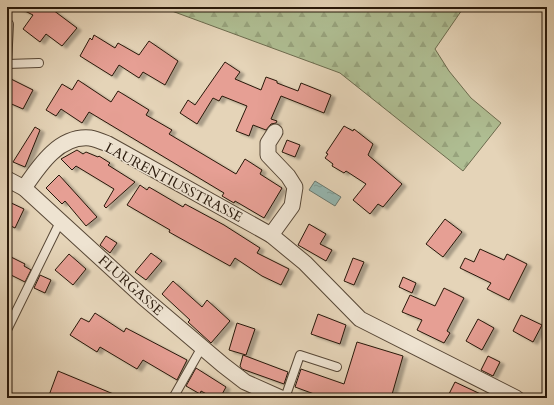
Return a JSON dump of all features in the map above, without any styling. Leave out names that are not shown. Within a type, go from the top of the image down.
[{"type":"street","points":[[271,235],[292,206],[295,187],[288,176],[268,155],[268,144],[275,132]]},
{"type":"street","name":"LAURENTIUSSTRASSE","points":[[24,188],[50,154],[62,144],[75,139],[91,138],[108,144],[271,235],[305,263],[360,319],[516,398]]},
{"type":"street","name":"FLURGASSE","points":[[7,179],[24,188],[143,297],[244,382],[281,398]]},
{"type":"lane","points":[[9,24],[7,64],[40,63]]},
{"type":"lane","points":[[7,330],[60,222]]},
{"type":"lane","points":[[173,398],[202,347]]},
{"type":"lane","points":[[285,398],[300,355],[337,367]]},
{"type":"green space","points":[[161,7],[464,7],[435,49],[449,71],[471,98],[501,123],[463,171],[340,73]]},
{"type":"water","points":[[315,181],[341,197],[335,206],[309,190]]},
{"type":"building","points":[[17,7],[49,7],[77,28],[62,46],[46,34],[40,42],[23,29],[33,15]]},
{"type":"building","points":[[94,35],[115,48],[118,43],[139,55],[149,41],[178,61],[165,85],[143,72],[139,78],[119,65],[112,76],[80,56],[90,38],[92,40]]},
{"type":"building","points":[[225,62],[240,72],[235,79],[261,90],[266,77],[298,91],[301,83],[331,95],[324,113],[281,96],[271,119],[277,121],[276,123],[271,124],[266,130],[253,125],[249,136],[236,131],[247,106],[222,96],[219,101],[213,98],[197,124],[180,113],[188,100],[195,105]]},
{"type":"building","points":[[7,77],[33,90],[23,109],[7,102]]},
{"type":"building","points":[[78,80],[111,102],[118,91],[149,110],[146,115],[172,130],[169,134],[236,174],[245,159],[262,170],[260,174],[282,188],[264,218],[235,201],[234,203],[222,196],[224,193],[89,112],[82,123],[61,109],[56,116],[46,110],[62,84],[72,90]]},
{"type":"building","points":[[344,126],[353,131],[354,129],[373,144],[368,155],[402,184],[383,207],[378,204],[370,214],[353,200],[366,184],[346,171],[344,173],[332,166],[333,164],[325,158],[328,154],[326,153]]},
{"type":"building","points":[[35,127],[40,130],[25,167],[13,162]]},
{"type":"building","points":[[287,140],[300,145],[295,157],[282,152]]},
{"type":"building","points":[[77,150],[83,154],[86,152],[98,157],[99,156],[110,163],[108,165],[135,182],[106,208],[104,206],[114,189],[76,166],[72,170],[61,159]]},
{"type":"building","points":[[59,175],[97,217],[86,226],[65,201],[62,204],[46,188]]},
{"type":"building","points":[[140,185],[147,190],[149,187],[183,207],[185,204],[224,225],[260,248],[257,253],[289,269],[281,285],[262,276],[235,258],[230,266],[169,232],[170,230],[127,205]]},
{"type":"building","points":[[7,201],[24,209],[15,228],[7,224]]},
{"type":"building","points":[[445,219],[462,232],[443,257],[426,244]]},
{"type":"building","points":[[309,224],[326,234],[320,244],[332,250],[326,261],[298,245]]},
{"type":"building","points":[[106,236],[117,243],[110,253],[100,245]]},
{"type":"building","points":[[480,249],[504,260],[507,254],[527,264],[509,300],[487,289],[491,283],[460,268],[465,258],[474,262]]},
{"type":"building","points":[[151,253],[162,261],[146,280],[135,272]]},
{"type":"building","points":[[69,254],[86,269],[73,285],[55,270]]},
{"type":"building","points":[[7,255],[25,264],[24,266],[31,270],[25,282],[7,273]]},
{"type":"building","points":[[353,258],[364,262],[354,285],[344,281]]},
{"type":"building","points":[[40,275],[51,280],[45,293],[34,288]]},
{"type":"building","points":[[403,277],[416,283],[412,293],[399,287]]},
{"type":"building","points":[[173,281],[202,307],[207,300],[230,321],[211,343],[188,322],[190,320],[162,294]]},
{"type":"building","points":[[444,288],[464,298],[447,331],[450,333],[444,343],[417,330],[422,320],[402,312],[410,295],[435,306]]},
{"type":"building","points":[[95,313],[124,332],[126,328],[187,360],[177,380],[143,360],[137,369],[100,347],[97,352],[70,335],[81,318],[89,322]]},
{"type":"building","points":[[318,314],[346,325],[340,344],[311,334]]},
{"type":"building","points":[[521,315],[542,325],[533,342],[513,331]]},
{"type":"building","points":[[478,319],[494,328],[482,350],[466,341]]},
{"type":"building","points":[[237,323],[255,329],[246,355],[229,350]]},
{"type":"building","points":[[357,342],[403,356],[391,398],[325,398],[295,387],[301,369],[344,384]]},
{"type":"building","points":[[243,355],[288,372],[284,384],[242,369],[240,366]]},
{"type":"building","points":[[488,356],[500,362],[493,376],[481,370]]},
{"type":"building","points":[[196,368],[226,387],[220,398],[214,398],[201,391],[200,394],[186,386]]},
{"type":"building","points":[[58,371],[123,398],[48,398]]},
{"type":"building","points":[[455,382],[489,398],[447,398]]}]
